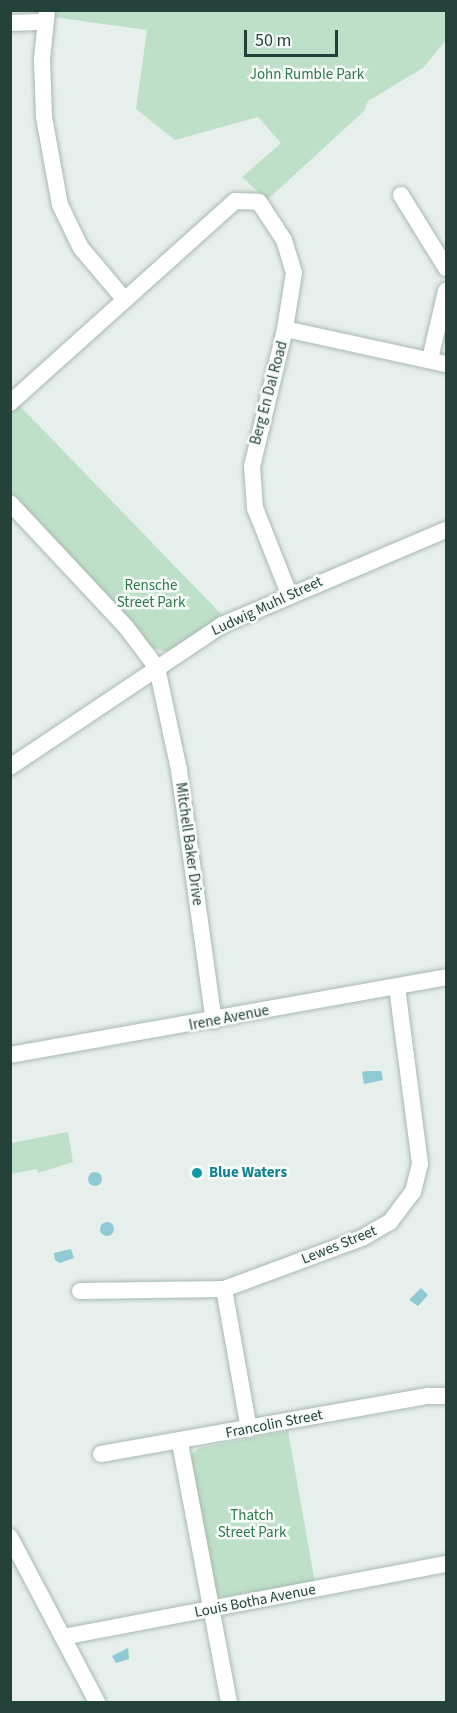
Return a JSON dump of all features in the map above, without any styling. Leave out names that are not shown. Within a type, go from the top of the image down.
[{"type":"street","points":[[10,23],[46,16],[42,77],[44,117],[60,205],[81,248],[125,300],[10,403]]},
{"type":"street","points":[[401,195],[447,268]]},
{"type":"street","name":"Berg En Dal Road","points":[[125,300],[235,201],[254,200],[270,214],[292,260],[293,290],[252,465],[255,508],[289,594]]},
{"type":"street","points":[[285,329],[438,362],[447,291]]},
{"type":"street","points":[[10,503],[126,627],[157,668]]},
{"type":"street","name":"Ludwig Muhl Street","points":[[10,767],[222,625],[289,594],[447,530]]},
{"type":"street","name":"Mitchell Baker Drive","points":[[157,668],[179,770],[214,1021]]},
{"type":"street","name":"Irene Avenue","points":[[10,1055],[214,1021],[447,977]]},
{"type":"street","name":"Lewes Street","points":[[80,1291],[224,1289],[380,1229],[398,1214],[413,1192],[420,1164],[397,986]]},
{"type":"street","points":[[224,1289],[249,1429]]},
{"type":"street","name":"Francolin Street","points":[[101,1454],[180,1443],[428,1396],[447,1396]]},
{"type":"street","points":[[180,1443],[209,1610],[229,1702]]},
{"type":"street","points":[[10,1538],[97,1702]]},
{"type":"street","name":"Louis Botha Avenue","points":[[63,1637],[447,1564]]},
{"type":"green space","name":"John Rumble Park","points":[[54,10],[446,11],[446,40],[423,68],[368,101],[364,111],[267,200],[242,177],[281,143],[258,117],[175,140],[136,109],[147,30],[53,17]]},
{"type":"green space","name":"Rensche Street Park","points":[[18,404],[223,616],[169,652],[151,648],[11,495],[11,411]]},
{"type":"green space","points":[[68,1132],[73,1162],[38,1173],[37,1169],[11,1174],[11,1143]]},
{"type":"green space","name":"Thatch Street Park","points":[[288,1431],[315,1583],[219,1597],[215,1594],[190,1456],[199,1448]]},
{"type":"water","points":[[381,1071],[383,1080],[364,1084],[362,1072]]},
{"type":"water","points":[[95,1172],[100,1174],[102,1179],[100,1184],[95,1186],[90,1184],[88,1179],[90,1174]]},
{"type":"water","points":[[104,1222],[110,1222],[114,1229],[110,1236],[104,1236],[100,1232],[100,1226]]},
{"type":"water","points":[[71,1249],[74,1258],[60,1263],[55,1260],[54,1253]]},
{"type":"water","points":[[421,1288],[428,1295],[418,1306],[409,1300]]},
{"type":"water","points":[[128,1648],[129,1659],[116,1663],[112,1656]]},
{"type":"place","name":"Blue Waters","points":[[197,1173]]}]
